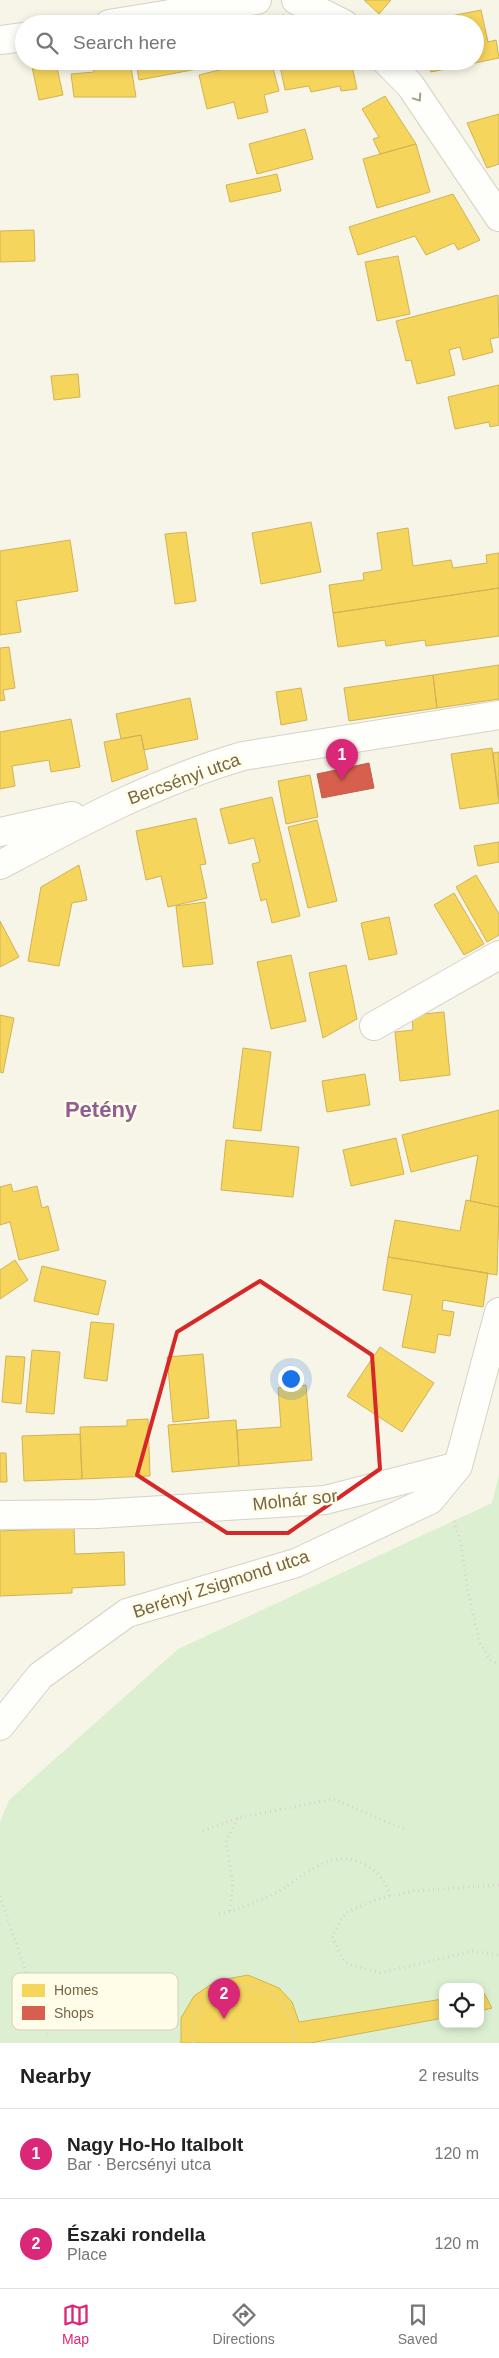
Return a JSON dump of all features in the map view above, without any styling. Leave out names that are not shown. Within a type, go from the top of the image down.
[{"type":"street","points":[[164,15],[257,0]]},
{"type":"street","points":[[296,0],[326,15]]},
{"type":"street","points":[[0,40],[15,38]]},
{"type":"street","points":[[395,70],[410,85],[499,217]]},
{"type":"street","name":"Bercsényi utca","points":[[0,865],[105,809],[205,768],[243,756],[499,715]]},
{"type":"street","points":[[0,832],[105,809]]},
{"type":"street","points":[[374,1026],[499,954]]},
{"type":"street","points":[[458,1466],[499,1312]]},
{"type":"street","name":"Berényi Zsigmond utca","points":[[0,1726],[40,1676],[127,1613],[296,1563],[430,1500],[458,1466]]},
{"type":"street","name":"Molnár sor","points":[[0,1515],[97,1514],[325,1500],[458,1466]]},
{"type":"path","points":[[430,1500],[444,1508],[454,1518],[461,1544],[468,1592],[480,1643],[492,1662],[499,1663]]},
{"type":"path","points":[[203,1831],[238,1818],[333,1799],[404,1829]]},
{"type":"path","points":[[230,1911],[233,1884],[226,1842],[238,1818]]},
{"type":"path","points":[[219,1914],[282,1889],[309,1871],[335,1859],[356,1861],[376,1871],[388,1885],[390,1896]]},
{"type":"path","points":[[499,1885],[414,1891],[378,1899],[345,1913],[332,1936],[342,1958],[348,1964],[381,1973],[473,1951],[499,1955]]},
{"type":"path","points":[[0,1896],[27,1973]]},
{"type":"path","points":[[192,2043],[191,2037],[197,2009],[213,1992],[230,1986],[251,1986],[275,1995],[287,2010],[293,2024],[293,2043]]},
{"type":"path","points":[[46,2030],[48,2036]]},
{"type":"highlighted area","points":[[260,1281],[372,1355],[380,1469],[288,1533],[227,1533],[137,1475],[177,1332]]},
{"type":"green space","points":[[499,1475],[499,2043],[0,2043],[0,1822],[9,1800],[178,1649],[492,1503]]},
{"type":"building: Homes","points":[[364,0],[391,0],[379,14]]},
{"type":"building: Homes","points":[[481,10],[482,15],[456,15]]},
{"type":"building: Homes","points":[[484,24],[488,42],[496,40],[499,58],[484,61]]},
{"type":"building: Homes","points":[[33,70],[58,70],[63,95],[39,100]]},
{"type":"building: Homes","points":[[94,70],[132,70],[136,97],[74,97],[71,74],[94,72]]},
{"type":"building: Homes","points":[[137,70],[192,70],[139,80]]},
{"type":"building: Homes","points":[[219,70],[273,70],[279,91],[264,95],[268,112],[238,119],[234,102],[207,109],[199,75]]},
{"type":"building: Homes","points":[[281,70],[353,70],[357,89],[341,91],[340,86],[311,92],[309,86],[285,90]]},
{"type":"building: Homes","points":[[385,96],[416,144],[380,154],[373,139],[379,137],[362,109]]},
{"type":"building: Homes","points":[[499,114],[499,164],[487,168],[467,123]]},
{"type":"building: Homes","points":[[305,129],[313,159],[257,174],[249,144]]},
{"type":"building: Homes","points":[[416,144],[430,192],[377,208],[363,159]]},
{"type":"building: Homes","points":[[277,174],[281,191],[230,202],[226,185]]},
{"type":"building: Homes","points":[[453,194],[480,240],[458,250],[454,243],[426,255],[415,236],[358,255],[349,227]]},
{"type":"building: Homes","points":[[34,230],[35,261],[0,262],[0,231]]},
{"type":"building: Homes","points":[[398,256],[410,314],[377,321],[365,262]]},
{"type":"building: Homes","points":[[498,295],[499,337],[490,339],[493,352],[463,360],[460,347],[449,350],[455,375],[417,384],[411,360],[406,361],[396,321]]},
{"type":"building: Homes","points":[[78,374],[80,397],[54,400],[51,376]]},
{"type":"building: Homes","points":[[499,385],[499,425],[490,427],[489,422],[455,429],[448,397]]},
{"type":"building: Homes","points":[[311,522],[321,572],[261,584],[252,533]]},
{"type":"building: Homes","points":[[408,528],[413,566],[451,560],[453,568],[487,563],[486,555],[499,553],[499,588],[333,613],[329,585],[364,580],[363,573],[382,570],[377,533]]},
{"type":"building: Homes","points":[[186,532],[196,601],[175,604],[165,534]]},
{"type":"building: Homes","points":[[70,540],[78,591],[16,601],[21,632],[0,635],[0,551]]},
{"type":"building: Homes","points":[[499,588],[499,636],[426,646],[425,640],[386,646],[385,640],[338,647],[333,613]]},
{"type":"building: Homes","points":[[9,647],[15,688],[3,690],[5,700],[0,701],[0,648]]},
{"type":"building: Homes","points":[[499,665],[499,699],[437,708],[433,675]]},
{"type":"building: Homes","points":[[433,675],[437,708],[349,721],[344,688]]},
{"type":"building: Homes","points":[[301,688],[307,720],[281,725],[276,692]]},
{"type":"building: Homes","points":[[190,698],[198,739],[144,750],[141,735],[121,739],[116,714]]},
{"type":"building: Homes","points":[[71,719],[80,767],[51,772],[49,760],[12,766],[15,786],[0,789],[0,732]]},
{"type":"building: Homes","points":[[141,735],[148,769],[112,782],[104,742]]},
{"type":"building: Homes","points":[[492,748],[499,803],[460,809],[451,754]]},
{"type":"building: Homes","points":[[499,752],[499,800],[493,753]]},
{"type":"building: Homes","points":[[310,775],[318,817],[286,824],[278,781]]},
{"type":"building: Homes","points":[[272,797],[300,916],[272,923],[266,899],[261,901],[252,864],[260,862],[254,838],[229,844],[220,809]]},
{"type":"building: Homes","points":[[196,818],[206,864],[200,865],[207,898],[168,907],[161,876],[146,880],[136,831]]},
{"type":"building: Homes","points":[[317,820],[337,901],[308,908],[288,827]]},
{"type":"building: Homes","points":[[499,842],[499,862],[478,866],[474,846]]},
{"type":"building: Homes","points":[[79,865],[87,900],[72,903],[59,966],[28,961],[41,887]]},
{"type":"building: Homes","points":[[476,875],[499,914],[499,935],[487,942],[456,887]]},
{"type":"building: Homes","points":[[454,893],[484,944],[464,955],[434,905]]},
{"type":"building: Homes","points":[[205,902],[213,964],[183,967],[176,906]]},
{"type":"building: Homes","points":[[389,917],[397,954],[369,960],[361,923]]},
{"type":"building: Homes","points":[[0,921],[19,957],[0,967]]},
{"type":"building: Homes","points":[[291,955],[306,1021],[271,1029],[257,962]]},
{"type":"building: Homes","points":[[346,965],[357,1019],[323,1038],[309,973]]},
{"type":"building: Homes","points":[[444,1012],[450,1075],[400,1081],[395,1032],[413,1030],[412,1015]]},
{"type":"building: Homes","points":[[0,1015],[14,1018],[3,1073],[0,1072]]},
{"type":"building: Homes","points":[[243,1048],[271,1052],[261,1131],[233,1128]]},
{"type":"building: Homes","points":[[365,1074],[370,1105],[327,1112],[322,1081]]},
{"type":"building: Homes","points":[[499,1110],[499,1207],[470,1201],[478,1155],[411,1172],[402,1135]]},
{"type":"building: Homes","points":[[396,1138],[404,1174],[351,1186],[343,1150]]},
{"type":"building: Homes","points":[[226,1140],[299,1147],[293,1197],[221,1190]]},
{"type":"building: Homes","points":[[11,1184],[13,1192],[37,1186],[42,1208],[48,1206],[59,1250],[19,1260],[10,1222],[0,1225],[0,1187]]},
{"type":"building: Homes","points":[[466,1200],[499,1207],[497,1275],[388,1257],[395,1220],[460,1231]]},
{"type":"building: Homes","points":[[388,1257],[488,1273],[483,1307],[443,1300],[442,1310],[454,1312],[450,1336],[438,1334],[435,1353],[402,1347],[412,1295],[383,1290]]},
{"type":"building: Homes","points":[[15,1260],[28,1280],[0,1299],[0,1270]]},
{"type":"building: Homes","points":[[42,1266],[106,1281],[98,1315],[34,1301]]},
{"type":"building: Homes","points":[[91,1322],[114,1324],[107,1381],[84,1378]]},
{"type":"building: Homes","points":[[380,1347],[434,1383],[402,1432],[347,1396]]},
{"type":"building: Homes","points":[[32,1350],[60,1352],[54,1414],[26,1412]]},
{"type":"building: Homes","points":[[203,1354],[209,1418],[173,1422],[167,1357]]},
{"type":"building: Homes","points":[[6,1356],[25,1357],[21,1404],[2,1402]]},
{"type":"building: Homes","points":[[306,1385],[312,1460],[239,1466],[237,1430],[281,1427],[278,1388]]},
{"type":"building: Homes","points":[[148,1419],[150,1476],[82,1479],[80,1427],[127,1426],[127,1420]]},
{"type":"building: Homes","points":[[236,1420],[239,1466],[172,1472],[168,1425]]},
{"type":"building: Homes","points":[[80,1434],[82,1479],[24,1481],[22,1436]]},
{"type":"building: Homes","points":[[0,1453],[6,1453],[7,1482],[0,1482]]},
{"type":"building: Homes","points":[[74,1528],[75,1554],[124,1552],[125,1585],[72,1588],[72,1593],[0,1596],[0,1531]]},
{"type":"building: Homes","points":[[248,1975],[279,1988],[292,2002],[299,2022],[439,2000],[439,2019],[310,2043],[181,2043],[181,2018],[194,1996],[216,1981]]},
{"type":"building: Homes","points":[[484,1993],[492,2008],[484,2010]]},
{"type":"building: Shops","points":[[369,763],[374,788],[322,798],[317,774]]},
{"type":"place","name":"Nagy Ho-Ho Italbolt","points":[[342,780]]},
{"type":"place","name":"Északi rondella","points":[[224,2019]]},
{"type":"district","name":"Petény","points":[[101,1109]]}]
